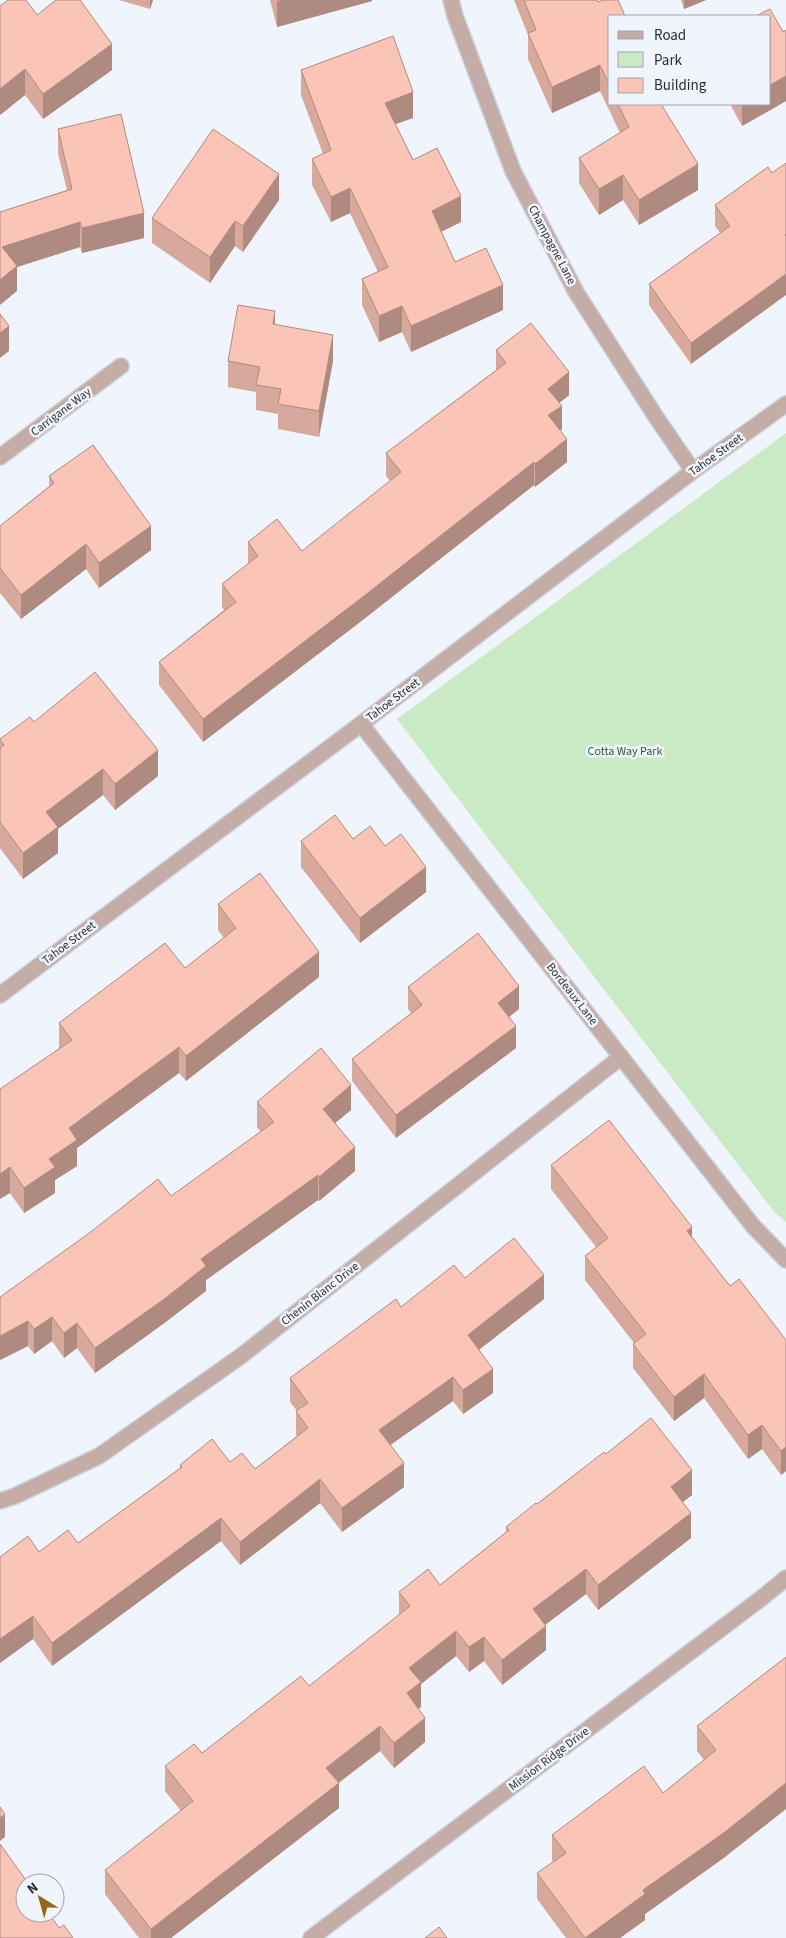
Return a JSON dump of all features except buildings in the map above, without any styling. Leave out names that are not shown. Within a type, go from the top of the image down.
[{"type":"street","name":"Champagne Lane","points":[[451,0],[455,16],[513,171],[576,292],[693,470]]},
{"type":"street","name":"Carrigane Way","points":[[0,457],[121,366]]},
{"type":"street","name":"Tahoe Street","points":[[0,995],[361,724],[693,470],[786,404]]},
{"type":"street","name":"Bordeaux Lane","points":[[361,724],[753,1226],[786,1260]]},
{"type":"street","name":"Chenin Blanc Drive","points":[[0,1501],[15,1496],[99,1456],[241,1356],[621,1057]]},
{"type":"street","name":"Mission Ridge Drive","points":[[312,1938],[786,1578]]},
{"type":"green space","name":"Cotta Way Park","points":[[786,433],[786,1222],[775,1213],[397,719]]}]
